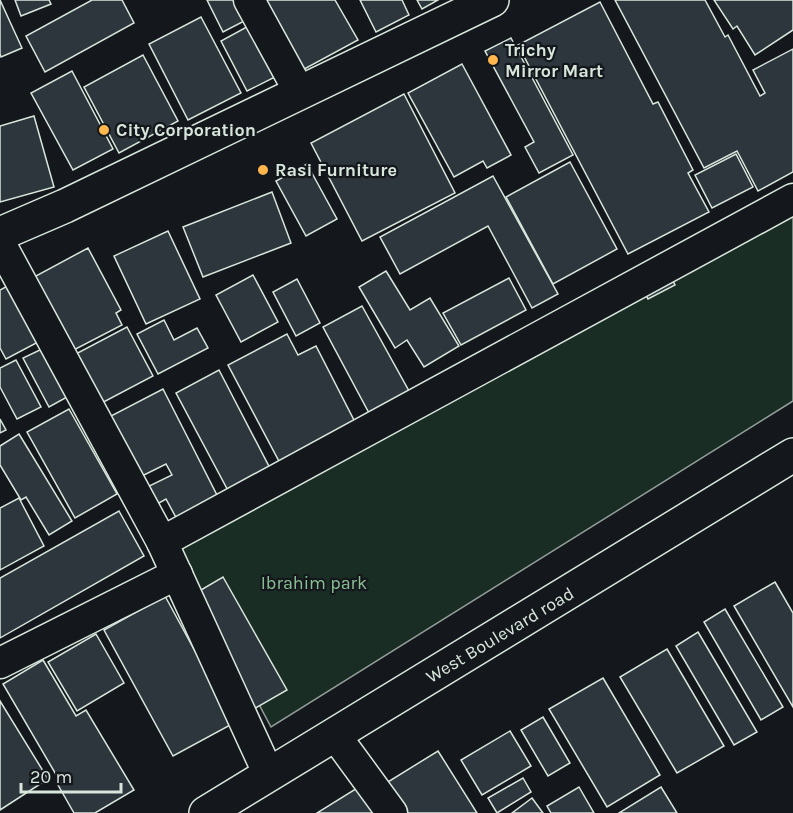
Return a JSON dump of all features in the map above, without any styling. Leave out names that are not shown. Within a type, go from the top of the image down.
[{"type":"main road","points":[[0,234],[65,206],[492,0]]},
{"type":"main road","name":"West Boulevard road","points":[[206,813],[793,455]]},
{"type":"street","points":[[249,0],[300,93]]},
{"type":"street","points":[[162,542],[793,199]]},
{"type":"street","points":[[0,243],[162,542],[269,775]]},
{"type":"street","points":[[0,663],[177,574]]},
{"type":"street","points":[[335,735],[392,813]]},
{"type":"green space","name":"Ibrahim park","points":[[793,210],[793,401],[271,727],[174,545]]},
{"type":"building","points":[[0,0],[22,48],[1,57],[0,54]]},
{"type":"building","points":[[15,0],[49,0],[51,4],[21,16]]},
{"type":"building","points":[[92,0],[122,0],[134,23],[45,72],[26,36]]},
{"type":"building","points":[[207,0],[243,0],[252,17],[223,32]]},
{"type":"building","points":[[257,0],[335,0],[358,40],[297,73]]},
{"type":"building","points":[[360,0],[402,0],[409,15],[376,32]]},
{"type":"building","points":[[417,0],[438,0],[422,9]]},
{"type":"building","points":[[615,0],[705,0],[725,37],[728,35],[760,96],[765,93],[753,70],[793,49],[793,172],[758,191],[737,151],[704,168]]},
{"type":"building","points":[[714,0],[793,0],[793,30],[755,55],[737,26],[733,29]]},
{"type":"building","points":[[600,2],[653,104],[658,102],[693,170],[688,173],[709,212],[628,254],[518,45]]},
{"type":"building","points":[[201,17],[241,93],[188,120],[149,44]]},
{"type":"building","points":[[254,23],[281,74],[247,91],[221,41]]},
{"type":"building","points":[[511,38],[573,155],[539,173],[525,147],[534,142],[485,51]]},
{"type":"building","points":[[143,55],[178,121],[119,153],[84,87]]},
{"type":"building","points":[[462,64],[511,155],[487,168],[483,161],[454,177],[408,93]]},
{"type":"building","points":[[72,71],[113,149],[73,170],[31,93]]},
{"type":"building","points":[[404,94],[455,193],[362,241],[311,143]]},
{"type":"building","points":[[34,116],[54,187],[0,202],[0,126]]},
{"type":"building","points":[[736,154],[753,187],[712,208],[695,175]]},
{"type":"building","points":[[570,162],[617,249],[553,284],[506,197]]},
{"type":"building","points":[[307,164],[337,219],[306,236],[276,181]]},
{"type":"building","points":[[493,176],[558,294],[532,308],[488,226],[400,274],[380,237]]},
{"type":"building","points":[[272,192],[291,243],[203,277],[183,227]]},
{"type":"building","points":[[168,231],[200,299],[146,324],[114,256]]},
{"type":"building","points":[[88,248],[121,310],[116,313],[122,325],[68,353],[34,277]]},
{"type":"building","points":[[386,271],[410,310],[430,298],[459,346],[424,367],[407,340],[395,348],[359,287]]},
{"type":"building","points":[[668,271],[675,285],[648,299],[641,285]]},
{"type":"building","points":[[253,275],[278,322],[241,342],[216,295]]},
{"type":"building","points":[[509,278],[526,310],[461,345],[443,313]]},
{"type":"building","points":[[297,279],[320,323],[296,336],[273,292]]},
{"type":"building","points":[[13,283],[42,340],[6,359],[0,348],[0,290]]},
{"type":"building","points":[[362,306],[409,391],[369,413],[323,327]]},
{"type":"building","points":[[164,320],[174,340],[197,328],[208,348],[158,374],[137,334]]},
{"type":"building","points":[[127,327],[153,376],[96,406],[70,357]]},
{"type":"building","points":[[287,334],[298,355],[316,346],[357,426],[281,465],[228,365]]},
{"type":"building","points":[[44,348],[69,396],[49,407],[23,358]]},
{"type":"building","points":[[16,360],[41,407],[17,419],[0,387],[0,368]]},
{"type":"building","points":[[219,370],[274,476],[232,498],[176,393]]},
{"type":"building","points":[[163,389],[220,501],[179,523],[166,499],[150,508],[141,490],[172,475],[166,464],[140,477],[109,417]]},
{"type":"building","points":[[69,409],[117,494],[75,518],[27,432]]},
{"type":"building","points":[[0,419],[6,430],[0,433]]},
{"type":"building","points":[[19,434],[72,521],[49,535],[26,497],[21,500],[0,465],[0,446]]},
{"type":"building","points":[[19,498],[44,546],[0,570],[0,508]]},
{"type":"building","points":[[119,511],[144,556],[0,638],[0,578]]},
{"type":"building","points":[[223,577],[287,690],[252,710],[189,597]]},
{"type":"building","points":[[775,582],[793,613],[793,707],[734,606]]},
{"type":"building","points":[[165,596],[234,723],[173,756],[104,630]]},
{"type":"building","points":[[725,609],[783,707],[761,720],[704,622]]},
{"type":"building","points":[[698,632],[757,732],[734,745],[676,646]]},
{"type":"building","points":[[96,634],[124,683],[77,711],[48,662]]},
{"type":"building","points":[[667,649],[724,746],[677,773],[620,677]]},
{"type":"building","points":[[43,660],[76,716],[86,710],[134,790],[95,813],[74,813],[58,785],[61,783],[3,684]]},
{"type":"building","points":[[603,678],[660,775],[607,807],[549,709]]},
{"type":"building","points":[[0,701],[48,779],[0,810]]},
{"type":"building","points":[[543,717],[570,763],[548,776],[521,730]]},
{"type":"building","points":[[510,731],[531,766],[482,795],[461,760]]},
{"type":"building","points":[[438,751],[477,813],[401,813],[383,785]]},
{"type":"building","points":[[523,778],[531,792],[497,813],[488,798]]},
{"type":"building","points":[[362,785],[380,813],[317,813]]},
{"type":"building","points":[[579,787],[594,813],[551,813],[547,806]]},
{"type":"building","points":[[661,787],[677,813],[619,813]]},
{"type":"building","points":[[532,798],[543,813],[512,813]]},
{"type":"place","name":"Trichy Mirror Mart","points":[[493,60]]},
{"type":"place","name":"City Corporation","points":[[104,130]]},
{"type":"place","name":"Rasi Furniture","points":[[263,170]]}]
